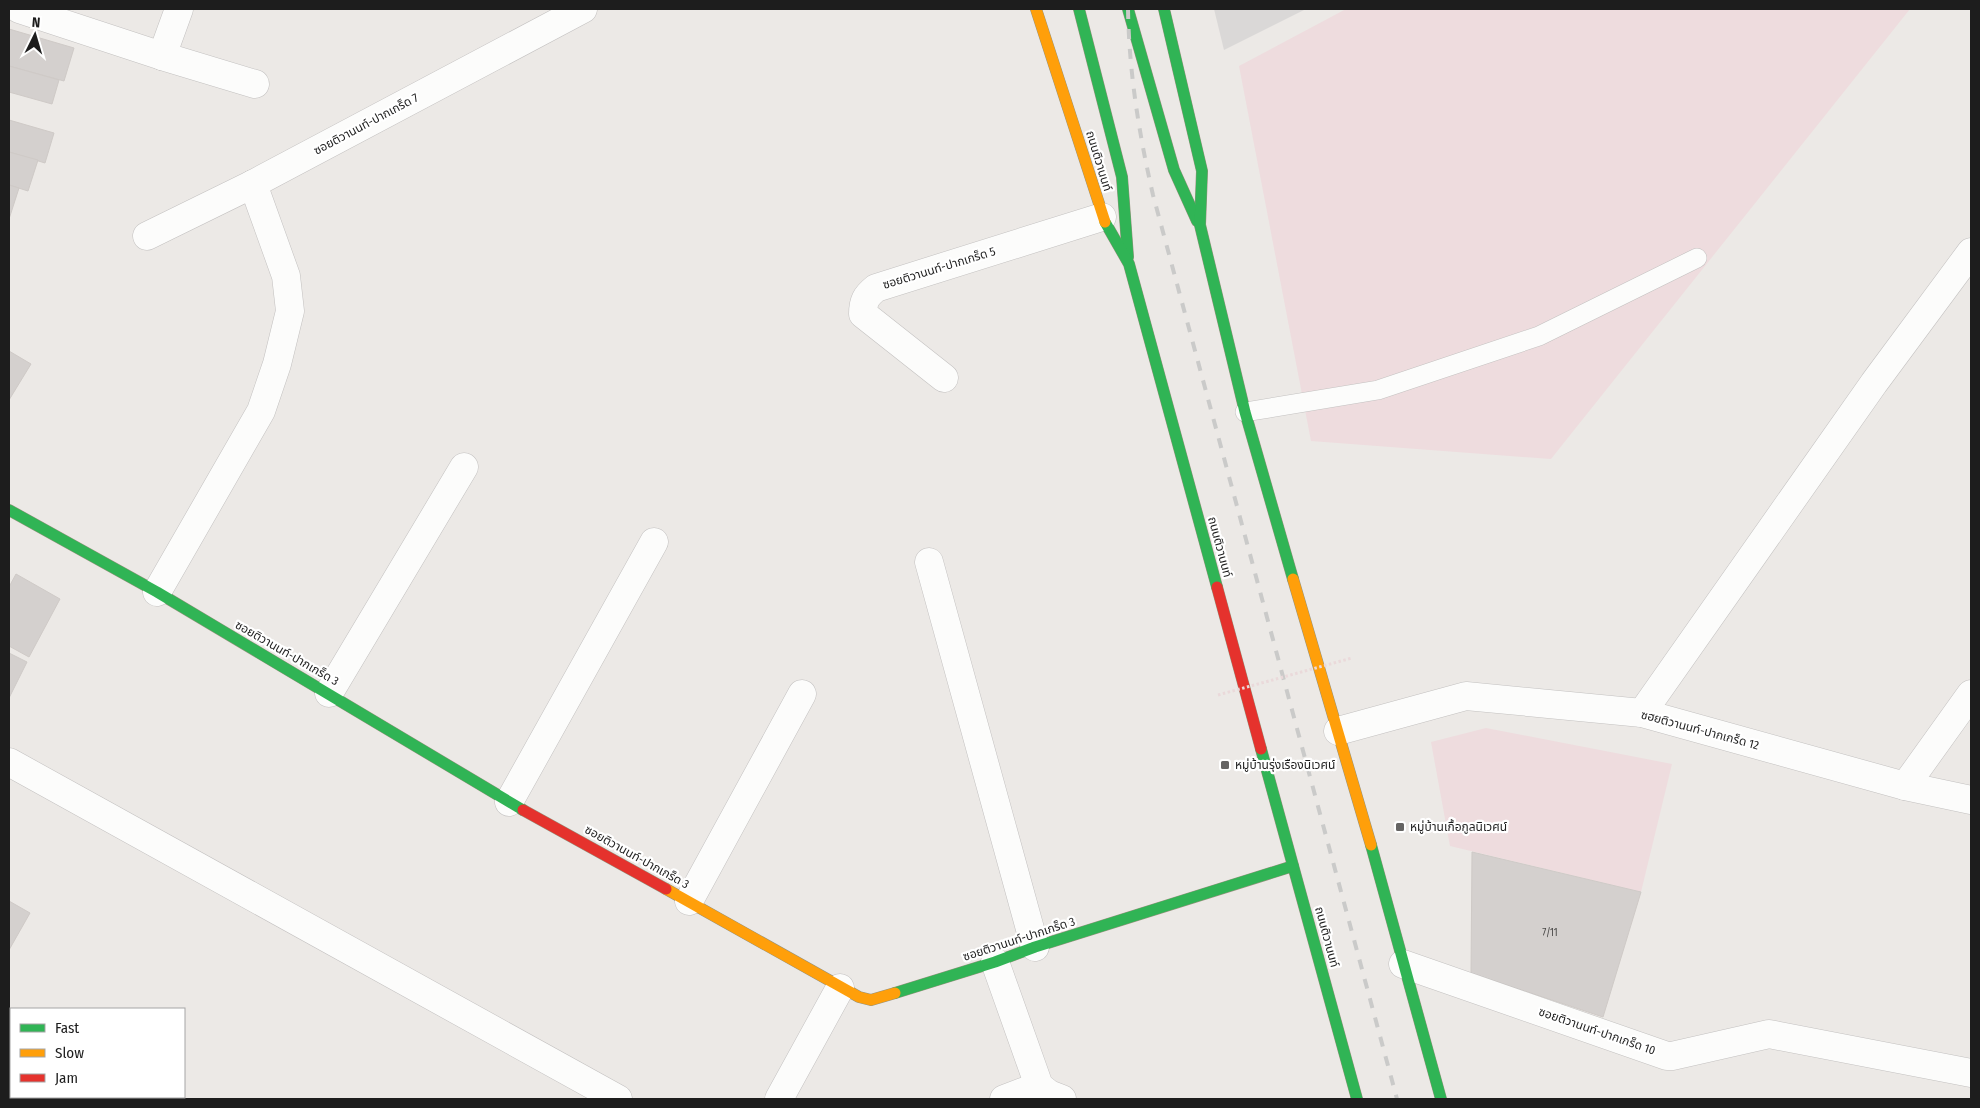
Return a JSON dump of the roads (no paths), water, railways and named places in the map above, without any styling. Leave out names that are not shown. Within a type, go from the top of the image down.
[{"type":"main road","name":"ถนนติวานนท์","points":[[1036,9],[1102,217],[1129,264],[1357,1099]]},
{"type":"main road","points":[[1079,9],[1122,178],[1129,264]]},
{"type":"main road","points":[[1128,9],[1174,170],[1200,225],[1245,412],[1338,731],[1441,1099]]},
{"type":"main road","points":[[1164,9],[1202,170],[1200,225]]},
{"type":"main road","name":"ซอยติวานนท์-ปากเกร็ด 3","points":[[9,510],[156,592],[329,693],[508,802],[859,997],[871,1000],[996,962],[1035,947],[1293,866]]},
{"type":"street","points":[[19,9],[255,84]]},
{"type":"street","points":[[162,56],[179,9]]},
{"type":"street","name":"ซอยติวานนท์-ปากเกร็ด 7","points":[[147,236],[253,184],[583,9]]},
{"type":"street","points":[[156,592],[261,411],[290,311],[286,276],[253,184]]},
{"type":"street","name":"ซอยติวานนท์-ปากเกร็ด 5","points":[[944,378],[863,314],[863,303],[867,295],[876,288],[1102,217]]},
{"type":"street","points":[[1642,713],[1874,383],[1971,252]]},
{"type":"street","points":[[329,693],[464,467]]},
{"type":"street","points":[[508,802],[654,542]]},
{"type":"street","points":[[929,562],[1035,947]]},
{"type":"street","points":[[689,901],[802,694]]},
{"type":"street","points":[[1905,786],[1971,694]]},
{"type":"street","name":"ซฮยติวานนท์-ปากเกร็ด 12","points":[[1338,731],[1466,696],[1642,713],[1905,786],[1971,800]]},
{"type":"street","points":[[9,762],[618,1099]]},
{"type":"street","points":[[996,962],[1051,1093],[1004,1099]]},
{"type":"street","name":"ซอยติวานนท์-ปากเกร็ด 10","points":[[1404,964],[1667,1056],[1769,1034],[1971,1073]]},
{"type":"street","points":[[779,1099],[840,988]]},
{"type":"lane","points":[[1245,412],[1378,390],[1539,336],[1697,258]]},
{"type":"railway","points":[[1128,9],[1130,56],[1136,103],[1153,195],[1397,1099]]},
{"type":"place","name":"หมู่บ้านรุ่งเรืองนิเวศน์","points":[[1225,765]]},
{"type":"place","name":"หมู่บ้านเกื้อกูลนิเวศน์","points":[[1400,827]]}]
